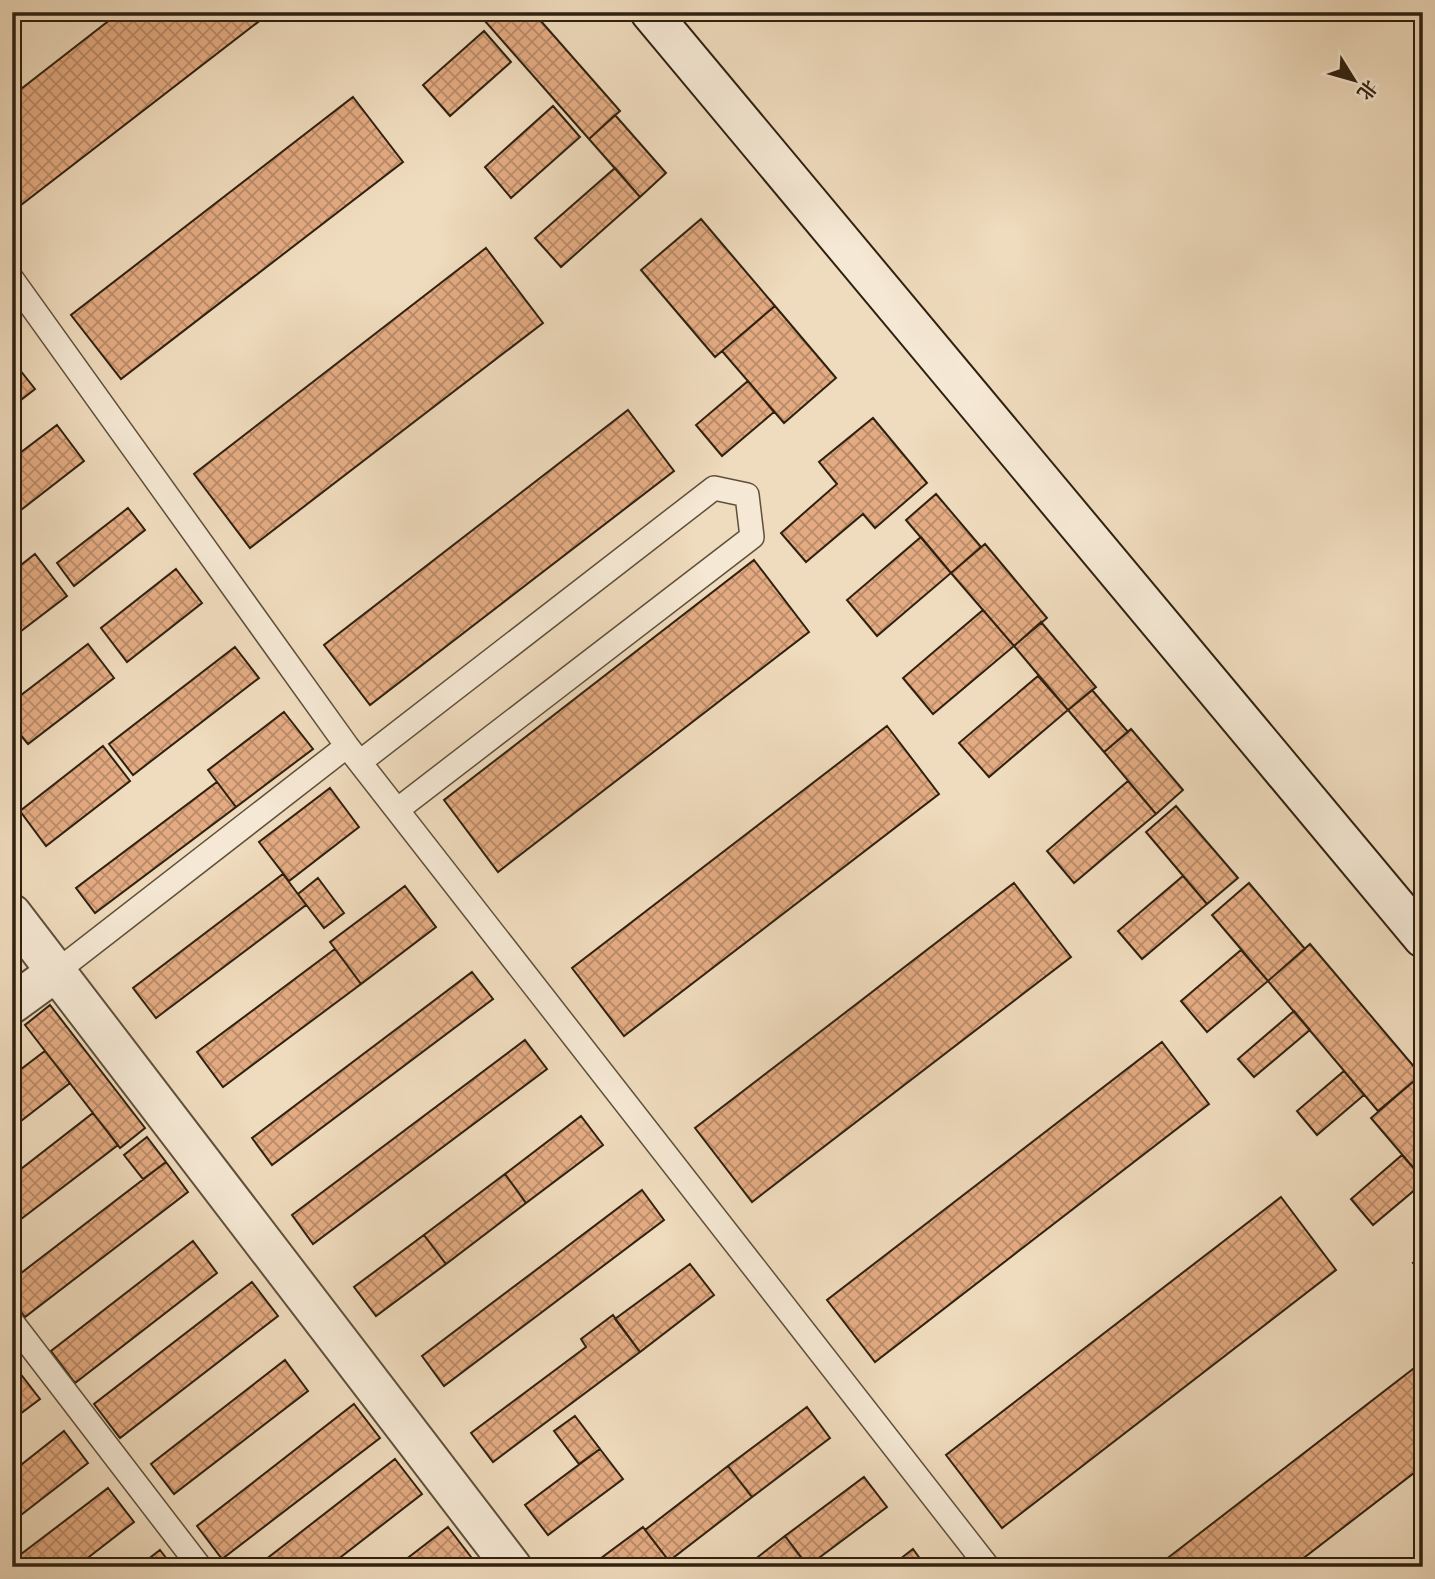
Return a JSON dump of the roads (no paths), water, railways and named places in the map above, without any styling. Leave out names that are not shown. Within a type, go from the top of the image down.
[{"type":"street","points":[[650,12],[1423,938]]},
{"type":"street","points":[[12,914],[512,1567]]},
{"type":"street","points":[[12,1004],[56,972]]},
{"type":"lane","points":[[12,279],[354,754],[988,1567]]},
{"type":"lane","points":[[56,972],[714,488],[747,495],[752,537],[397,810]]},
{"type":"lane","points":[[12,1321],[200,1567]]}]
